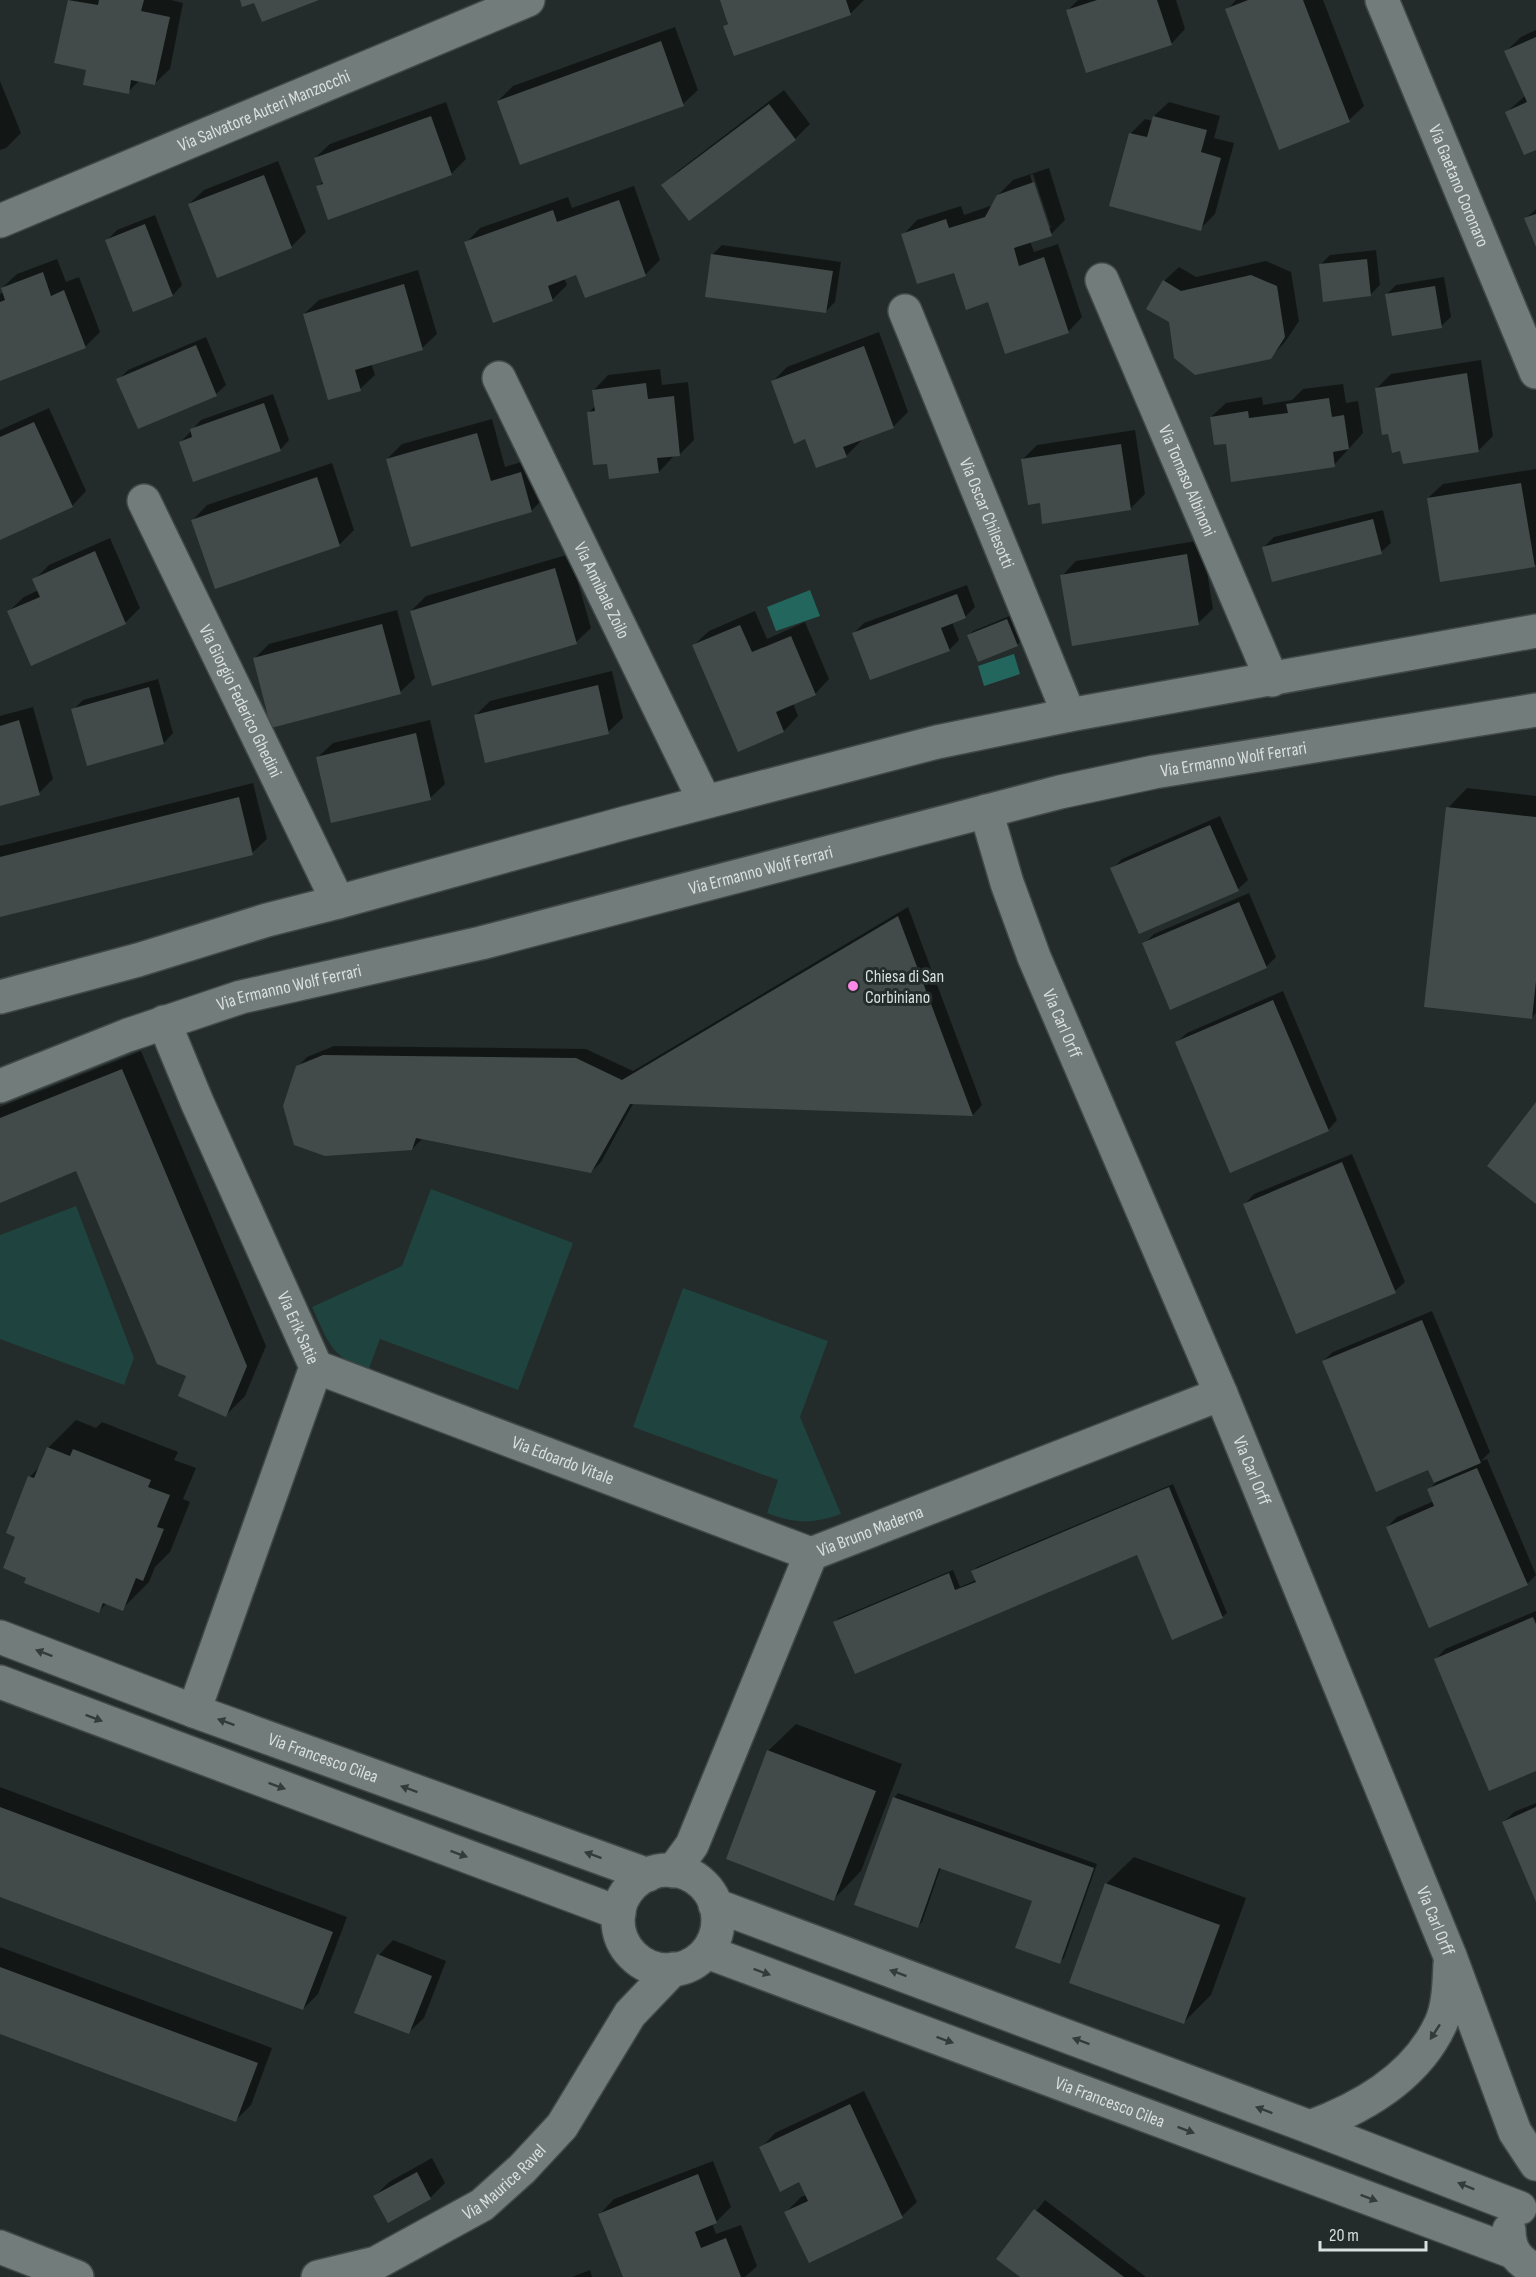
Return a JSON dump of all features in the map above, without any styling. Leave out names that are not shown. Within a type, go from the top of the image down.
[{"type":"street","name":"Via Salvatore Auteri Manzocchi","points":[[0,220],[528,0]]},
{"type":"street","name":"Via Gaetano Coronaro","points":[[1382,0],[1536,372]]},
{"type":"street","name":"Via Tomaso Albinoni","points":[[1102,280],[1272,680]]},
{"type":"street","name":"Via Oscar Chilesotti","points":[[905,311],[1069,715]]},
{"type":"street","name":"Via Annibale Zoilo","points":[[500,378],[705,802]]},
{"type":"street","name":"Via Giorgio Federico Ghedini","points":[[144,501],[338,902]]},
{"type":"street","points":[[0,997],[138,960],[267,920],[937,742],[1069,715],[1536,631]]},
{"type":"street","name":"Via Ermanno Wolf Ferrari","points":[[0,1086],[164,1022],[241,997],[481,943],[1072,789],[1154,772],[1536,710]]},
{"type":"street","name":"Via Carl Orff","points":[[986,811],[1010,891],[1034,957],[1221,1394],[1450,1956],[1515,2132],[1527,2204]]},
{"type":"street","name":"Via Erik Satie","points":[[164,1022],[197,1102],[316,1367],[194,1711]]},
{"type":"street","name":"Via Edoardo Vitale","points":[[316,1367],[811,1554]]},
{"type":"street","name":"Via Bruno Maderna","points":[[672,1875],[692,1845],[811,1554],[1221,1394]]},
{"type":"street","name":"Via Francesco Cilea","points":[[0,1637],[194,1711],[672,1875]]},
{"type":"street","points":[[0,1682],[619,1913]]},
{"type":"street","points":[[672,1875],[708,1890],[716,1905],[718,1922],[715,1938],[707,1952],[695,1963],[664,1970],[648,1966],[635,1957],[625,1945],[619,1929],[619,1913],[624,1897],[634,1884],[672,1875]]},
{"type":"street","points":[[716,1905],[1310,2127],[1527,2204]]},
{"type":"street","name":"Via Francesco Cilea","points":[[707,1952],[1524,2262]]},
{"type":"street","points":[[1310,2127],[1342,2115],[1373,2098],[1414,2061],[1442,2022],[1449,1992],[1450,1956]]},
{"type":"street","name":"Via Maurice Ravel","points":[[630,2014],[635,1957]]},
{"type":"street","name":"Via Maurice Ravel","points":[[318,2277],[379,2270],[482,2205],[522,2169],[562,2126],[630,2014],[672,1970]]},
{"type":"street","name":"Via Carl Orff","points":[[1515,2132],[1536,2164]]},
{"type":"street","name":"Via Francesco Cilea","points":[[1524,2262],[1509,2241],[1509,2229],[1512,2218],[1527,2204]]},
{"type":"street","points":[[0,2247],[76,2277]]},
{"type":"shaded area","points":[[810,590],[820,616],[776,631],[767,607]]},
{"type":"shaded area","points":[[1014,654],[1020,674],[984,686],[978,666]]},
{"type":"shaded area","points":[[431,1189],[573,1243],[518,1390],[380,1339],[368,1371],[346,1360],[338,1353],[327,1338],[312,1307],[402,1266]]},
{"type":"shaded area","points":[[76,1206],[134,1358],[124,1385],[0,1339],[0,1235]]},
{"type":"shaded area","points":[[683,1288],[828,1341],[800,1417],[841,1514],[821,1520],[796,1521],[767,1513],[778,1480],[633,1427]]},
{"type":"building","points":[[68,0],[98,5],[99,0],[144,0],[141,11],[170,17],[155,85],[131,80],[129,94],[83,85],[86,70],[54,63]]},
{"type":"building","points":[[240,0],[319,0],[262,22],[254,3],[242,7]]},
{"type":"building","points":[[720,0],[846,0],[851,15],[734,56],[723,26],[728,24]]},
{"type":"building","points":[[1097,0],[1157,0],[1172,45],[1086,73],[1066,10]]},
{"type":"building","points":[[1248,0],[1303,0],[1350,122],[1279,150],[1225,9]]},
{"type":"building","points":[[1536,37],[1536,150],[1524,155],[1505,112],[1527,102],[1504,51]]},
{"type":"building","points":[[661,41],[684,106],[520,165],[497,101]]},
{"type":"building","points":[[769,104],[796,140],[689,221],[661,185]]},
{"type":"building","points":[[431,116],[452,175],[328,220],[316,186],[323,184],[314,158]]},
{"type":"building","points":[[1153,116],[1207,130],[1201,152],[1221,158],[1201,231],[1109,206],[1129,133],[1147,137]]},
{"type":"building","points":[[264,175],[292,248],[217,278],[188,204]]},
{"type":"building","points":[[1034,182],[1052,236],[1014,248],[1019,266],[1044,257],[1069,333],[1005,354],[988,302],[966,310],[954,273],[917,284],[901,234],[946,219],[949,228],[985,217],[997,195]]},
{"type":"building","points":[[619,200],[646,276],[585,298],[576,275],[548,286],[553,301],[493,323],[464,242],[553,210],[557,222]]},
{"type":"building","points":[[1536,214],[1536,247],[1524,218]]},
{"type":"building","points":[[145,224],[173,296],[133,312],[105,240]]},
{"type":"building","points":[[711,254],[833,271],[826,313],[705,297]]},
{"type":"building","points":[[1367,259],[1371,296],[1323,302],[1319,264]]},
{"type":"building","points":[[43,272],[51,296],[64,290],[86,348],[0,381],[0,302],[5,300],[1,288]]},
{"type":"building","points":[[1251,275],[1277,286],[1285,337],[1271,359],[1195,375],[1174,358],[1169,322],[1146,309],[1163,280],[1181,291]]},
{"type":"building","points":[[404,284],[423,350],[355,370],[361,391],[328,400],[303,314]]},
{"type":"building","points":[[1435,286],[1442,328],[1392,336],[1385,294]]},
{"type":"building","points":[[196,345],[217,396],[138,429],[116,379]]},
{"type":"building","points":[[864,346],[894,428],[843,447],[847,457],[816,468],[805,439],[794,444],[771,381]]},
{"type":"building","points":[[1467,373],[1479,452],[1403,464],[1400,451],[1392,453],[1388,434],[1382,435],[1375,388]]},
{"type":"building","points":[[646,383],[648,399],[674,396],[680,456],[657,458],[659,473],[609,479],[607,464],[593,465],[587,412],[595,411],[592,390]]},
{"type":"building","points":[[1329,398],[1332,417],[1344,415],[1349,449],[1333,452],[1335,467],[1231,482],[1226,444],[1214,445],[1210,417],[1248,411],[1249,418],[1288,413],[1286,404]]},
{"type":"building","points":[[264,403],[281,451],[193,482],[179,442],[192,437],[190,429]]},
{"type":"building","points":[[34,422],[73,507],[0,540],[0,437]]},
{"type":"building","points":[[477,433],[491,481],[521,472],[532,512],[411,547],[386,459]]},
{"type":"building","points":[[1121,444],[1131,510],[1042,524],[1040,503],[1028,505],[1021,459]]},
{"type":"building","points":[[317,477],[340,546],[215,589],[191,520]]},
{"type":"building","points":[[1521,483],[1535,567],[1440,582],[1427,498]]},
{"type":"building","points":[[1373,519],[1382,554],[1272,582],[1262,547]]},
{"type":"building","points":[[95,551],[126,624],[31,666],[7,611],[40,597],[32,579]]},
{"type":"building","points":[[1187,554],[1199,625],[1072,646],[1060,575]]},
{"type":"building","points":[[555,568],[577,644],[432,686],[410,611]]},
{"type":"building","points":[[957,594],[966,618],[941,628],[950,651],[870,680],[852,633]]},
{"type":"building","points":[[1007,619],[1018,646],[978,662],[967,635]]},
{"type":"building","points":[[382,624],[401,694],[271,728],[253,658]]},
{"type":"building","points":[[740,625],[752,652],[791,636],[816,695],[776,712],[784,732],[738,752],[692,645]]},
{"type":"building","points":[[598,685],[609,734],[485,763],[474,715]]},
{"type":"building","points":[[149,687],[164,744],[87,766],[71,709]]},
{"type":"building","points":[[19,720],[40,795],[0,806],[0,726]]},
{"type":"building","points":[[416,733],[431,800],[331,823],[316,757]]},
{"type":"building","points":[[239,797],[253,855],[0,917],[0,857]]},
{"type":"building","points":[[1446,807],[1536,817],[1536,981],[1532,1019],[1424,1007]]},
{"type":"building","points":[[1210,825],[1239,891],[1139,934],[1110,868]]},
{"type":"building","points":[[1239,902],[1267,968],[1170,1010],[1142,943]]},
{"type":"building","name":"Chiesa di San Corbiniano","points":[[898,916],[973,1116],[630,1104],[591,1173],[416,1138],[412,1150],[325,1156],[294,1145],[283,1106],[296,1066],[323,1055],[576,1058],[622,1080]]},
{"type":"building","points":[[1273,1000],[1329,1131],[1230,1173],[1175,1042]]},
{"type":"building","points":[[122,1069],[247,1366],[226,1417],[178,1396],[186,1376],[157,1364],[76,1171],[0,1203],[0,1118]]},
{"type":"building","points":[[1536,1102],[1536,1204],[1487,1166]]},
{"type":"building","points":[[1342,1162],[1396,1293],[1296,1334],[1243,1204]]},
{"type":"building","points":[[1422,1320],[1481,1463],[1434,1483],[1428,1470],[1376,1492],[1322,1361]]},
{"type":"building","points":[[47,1447],[70,1456],[73,1449],[151,1480],[148,1487],[170,1495],[157,1527],[164,1529],[143,1581],[136,1578],[123,1611],[103,1603],[99,1613],[24,1583],[26,1578],[3,1568],[15,1537],[6,1533],[28,1476],[34,1478]]},
{"type":"building","points":[[1477,1468],[1528,1585],[1429,1628],[1386,1527],[1434,1506],[1427,1489]]},
{"type":"building","points":[[1169,1487],[1223,1618],[1172,1640],[1137,1555],[855,1674],[833,1622],[949,1573],[955,1590],[976,1582],[971,1571]]},
{"type":"building","points":[[1533,1617],[1536,1624],[1536,1771],[1489,1791],[1434,1659]]},
{"type":"building","points":[[767,1750],[876,1791],[834,1901],[726,1859]]},
{"type":"building","points":[[893,1797],[1094,1868],[1060,1964],[1015,1948],[1032,1901],[939,1868],[918,1928],[854,1905]]},
{"type":"building","points":[[0,1807],[333,1932],[303,2010],[0,1897]]},
{"type":"building","points":[[1536,1807],[1536,1902],[1502,1822]]},
{"type":"building","points":[[1105,1883],[1220,1925],[1184,2024],[1069,1983]]},
{"type":"building","points":[[377,1954],[432,1976],[409,2034],[354,2013]]},
{"type":"building","points":[[0,1967],[258,2063],[236,2122],[0,2034]]},
{"type":"building","points":[[850,2104],[903,2218],[809,2263],[784,2212],[808,2201],[799,2182],[780,2192],[759,2147]]},
{"type":"building","points":[[417,2172],[431,2199],[388,2223],[373,2196]]},
{"type":"building","points":[[698,2174],[717,2223],[695,2232],[701,2248],[726,2238],[741,2277],[623,2277],[598,2214]]},
{"type":"building","points":[[1034,2209],[1124,2277],[1020,2277],[996,2259]]},
{"type":"place","name":"Chiesa di San Corbiniano","points":[[853,986]]}]
